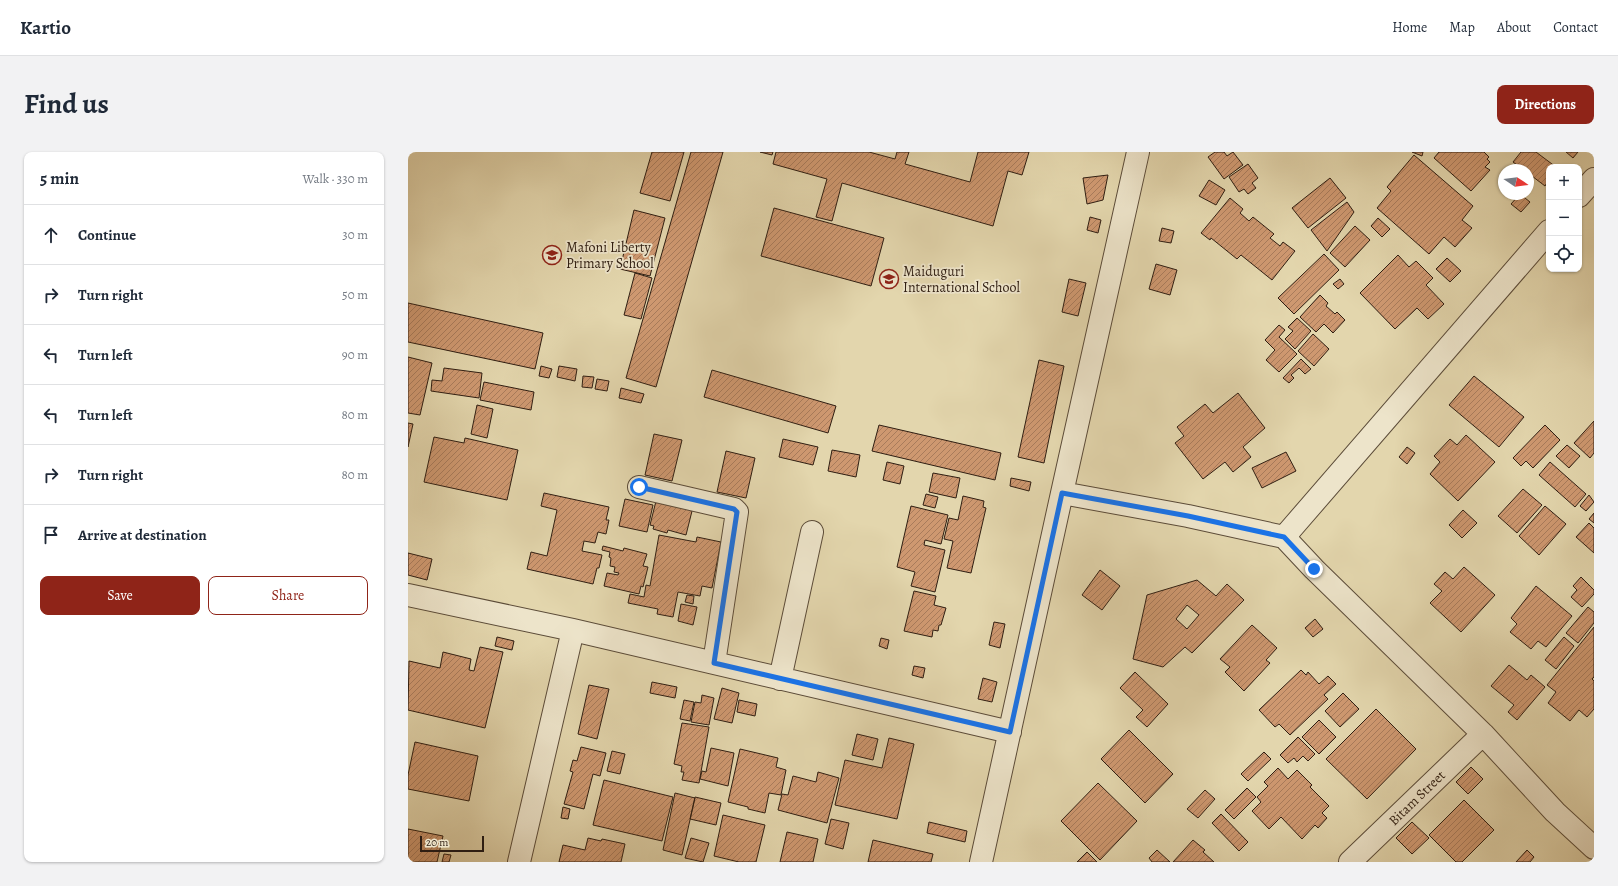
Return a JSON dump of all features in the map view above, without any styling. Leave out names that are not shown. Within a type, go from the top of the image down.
[{"type":"street","points":[[981,862],[1138,152]]},
{"type":"street","points":[[1582,193],[1594,179]]},
{"type":"street","points":[[1284,537],[1546,234]]},
{"type":"street","points":[[639,487],[734,509],[737,512],[714,663]]},
{"type":"street","points":[[1062,493],[1188,516],[1284,537],[1314,569],[1483,734],[1555,812],[1594,848]]},
{"type":"street","points":[[780,679],[812,532]]},
{"type":"street","points":[[408,595],[573,630],[1010,732]]},
{"type":"street","points":[[519,862],[573,630]]},
{"type":"street","name":"Bitam Street","points":[[1350,862],[1483,734]]},
{"type":"building","points":[[652,152],[684,152],[670,201],[640,193]]},
{"type":"building","points":[[691,152],[723,152],[656,387],[626,378]]},
{"type":"building","points":[[760,152],[773,152],[772,155]]},
{"type":"building","points":[[776,152],[869,152],[895,159],[897,152],[909,152],[905,164],[970,182],[978,152],[1029,152],[1022,175],[1008,171],[993,226],[842,183],[832,221],[816,217],[827,179],[773,164]]},
{"type":"building","points":[[1215,152],[1224,152],[1227,156],[1233,152],[1243,165],[1224,179],[1208,157]]},
{"type":"building","points":[[1412,152],[1423,152],[1422,156]]},
{"type":"building","points":[[1439,152],[1484,152],[1489,157],[1487,159],[1490,162],[1485,167],[1490,170],[1471,191],[1434,158]]},
{"type":"building","points":[[1521,152],[1536,152],[1552,164],[1546,164],[1545,186],[1534,178],[1534,164],[1516,164],[1513,162]]},
{"type":"building","points":[[1566,152],[1578,152],[1573,158]]},
{"type":"building","points":[[1414,155],[1473,206],[1462,220],[1472,228],[1455,247],[1444,237],[1429,254],[1377,208],[1391,191],[1387,187]]},
{"type":"building","points":[[1248,164],[1258,178],[1252,183],[1256,188],[1248,194],[1244,189],[1239,192],[1229,177]]},
{"type":"building","points":[[1108,175],[1103,200],[1087,204],[1083,178]]},
{"type":"building","points":[[1330,178],[1346,198],[1308,228],[1292,208]]},
{"type":"building","points":[[1209,180],[1225,190],[1216,205],[1199,196]]},
{"type":"building","points":[[1230,198],[1243,209],[1240,213],[1249,221],[1253,217],[1274,234],[1270,238],[1280,246],[1283,242],[1295,251],[1272,280],[1241,255],[1237,259],[1211,238],[1210,240],[1201,233]]},
{"type":"building","points":[[1515,200],[1528,200],[1530,202],[1521,212],[1511,204]]},
{"type":"building","points":[[1347,202],[1354,212],[1327,251],[1311,230]]},
{"type":"building","points":[[774,208],[884,238],[871,286],[761,256]]},
{"type":"building","points":[[634,210],[665,218],[650,276],[620,269]]},
{"type":"building","points":[[1090,217],[1101,220],[1098,233],[1087,230]]},
{"type":"building","points":[[1378,218],[1390,229],[1382,237],[1371,226]]},
{"type":"building","points":[[1355,226],[1370,240],[1345,267],[1330,253]]},
{"type":"building","points":[[1162,228],[1174,231],[1171,243],[1159,241]]},
{"type":"building","points":[[1324,254],[1339,270],[1294,314],[1278,298]]},
{"type":"building","points":[[1398,255],[1409,267],[1416,261],[1433,278],[1426,285],[1444,304],[1428,319],[1417,308],[1395,329],[1360,293]]},
{"type":"building","points":[[1447,258],[1461,271],[1450,282],[1436,269]]},
{"type":"building","points":[[1156,264],[1177,270],[1170,295],[1149,289]]},
{"type":"building","points":[[635,273],[652,278],[641,319],[624,315]]},
{"type":"building","points":[[1069,279],[1086,283],[1078,316],[1062,312]]},
{"type":"building","points":[[1340,279],[1344,284],[1338,289],[1333,284]]},
{"type":"building","points":[[1320,295],[1328,303],[1326,306],[1335,314],[1337,312],[1345,320],[1333,333],[1324,324],[1316,332],[1300,317]]},
{"type":"building","points":[[408,303],[543,333],[535,369],[408,342]]},
{"type":"building","points":[[1297,318],[1311,331],[1295,349],[1285,339],[1293,331],[1288,327]]},
{"type":"building","points":[[1279,325],[1285,330],[1279,337],[1297,354],[1279,372],[1266,360],[1275,350],[1265,340]]},
{"type":"building","points":[[1313,334],[1329,349],[1314,366],[1298,351]]},
{"type":"building","points":[[408,357],[432,363],[420,415],[408,413]]},
{"type":"building","points":[[1301,359],[1311,369],[1305,374],[1299,368],[1291,375],[1294,378],[1289,383],[1283,378]]},
{"type":"building","points":[[1039,360],[1064,366],[1044,463],[1018,457]]},
{"type":"building","points":[[541,366],[552,369],[549,378],[539,376]]},
{"type":"building","points":[[559,366],[577,369],[575,381],[557,377]]},
{"type":"building","points":[[444,368],[482,373],[479,398],[431,391],[432,380],[442,381]]},
{"type":"building","points":[[712,370],[836,406],[828,433],[704,397]]},
{"type":"building","points":[[583,376],[594,377],[592,388],[582,387]]},
{"type":"building","points":[[1474,376],[1524,417],[1499,447],[1449,405]]},
{"type":"building","points":[[597,379],[609,381],[607,391],[595,389]]},
{"type":"building","points":[[484,382],[534,392],[531,410],[480,400]]},
{"type":"building","points":[[621,388],[644,394],[641,403],[619,398]]},
{"type":"building","points":[[1238,393],[1265,428],[1243,447],[1251,457],[1233,472],[1225,462],[1203,479],[1175,443],[1184,436],[1177,427],[1205,404],[1213,413]]},
{"type":"building","points":[[477,405],[493,409],[487,438],[471,434]]},
{"type":"building","points":[[1594,421],[1594,453],[1590,458],[1574,443]]},
{"type":"building","points":[[408,423],[413,424],[408,447]]},
{"type":"building","points":[[879,425],[1001,453],[995,480],[872,451]]},
{"type":"building","points":[[1545,425],[1560,440],[1533,468],[1526,461],[1521,466],[1513,458]]},
{"type":"building","points":[[654,434],[682,440],[672,481],[645,475]]},
{"type":"building","points":[[1466,435],[1495,462],[1458,501],[1430,474],[1440,462],[1434,456],[1450,439],[1457,445]]},
{"type":"building","points":[[434,437],[464,443],[465,438],[518,450],[507,500],[424,482]]},
{"type":"building","points":[[783,439],[818,447],[813,465],[779,457]]},
{"type":"building","points":[[1567,445],[1580,456],[1569,468],[1556,456]]},
{"type":"building","points":[[1407,447],[1415,453],[1407,464],[1399,457]]},
{"type":"building","points":[[832,450],[860,455],[856,477],[828,471]]},
{"type":"building","points":[[726,451],[755,458],[746,498],[717,492]]},
{"type":"building","points":[[1286,452],[1296,471],[1262,488],[1252,468]]},
{"type":"building","points":[[887,462],[904,466],[900,484],[883,480]]},
{"type":"building","points":[[1550,462],[1586,494],[1575,507],[1539,475]]},
{"type":"building","points":[[933,473],[960,478],[956,498],[929,492]]},
{"type":"building","points":[[1011,478],[1031,482],[1029,491],[1010,486]]},
{"type":"building","points":[[1523,489],[1542,505],[1517,533],[1498,516]]},
{"type":"building","points":[[544,493],[609,507],[606,520],[609,520],[606,534],[598,532],[595,543],[584,541],[582,551],[602,555],[593,584],[527,569],[531,552],[547,556],[557,510],[541,506]]},
{"type":"building","points":[[926,494],[938,497],[935,508],[923,505]]},
{"type":"building","points":[[1589,495],[1594,502],[1586,511],[1580,506]]},
{"type":"building","points":[[963,496],[984,501],[983,507],[986,508],[971,573],[947,568],[953,541],[944,539],[949,518],[958,520]]},
{"type":"building","points":[[657,497],[693,507],[686,535],[668,530],[667,533],[653,529],[654,526],[650,525]]},
{"type":"building","points":[[625,499],[653,505],[647,532],[619,526]]},
{"type":"building","points":[[911,506],[948,515],[941,544],[925,540],[924,545],[945,550],[935,592],[911,586],[915,572],[897,567]]},
{"type":"building","points":[[1545,506],[1566,524],[1539,555],[1519,536]]},
{"type":"building","points":[[1463,510],[1477,523],[1462,538],[1449,525]]},
{"type":"building","points":[[1594,513],[1594,523],[1589,519]]},
{"type":"building","points":[[1589,523],[1594,528],[1594,553],[1576,537]]},
{"type":"building","points":[[659,535],[696,542],[697,537],[721,542],[712,588],[702,586],[700,596],[678,592],[673,617],[657,614],[658,609],[628,603],[630,594],[644,597],[646,585],[650,586]]},
{"type":"building","points":[[603,546],[623,551],[624,548],[647,554],[643,566],[648,567],[643,587],[641,586],[639,594],[604,586],[607,573],[618,575],[619,573],[614,572],[615,567],[610,566],[610,552],[602,550]]},
{"type":"building","points":[[408,553],[432,559],[427,580],[408,575]]},
{"type":"building","points":[[1464,567],[1495,595],[1461,632],[1430,603],[1442,591],[1434,584],[1445,572],[1453,579]]},
{"type":"building","points":[[1100,570],[1120,586],[1102,610],[1082,595]]},
{"type":"building","points":[[1581,577],[1594,590],[1594,594],[1582,607],[1571,597],[1577,590],[1573,586]]},
{"type":"building","points":[[1197,580],[1216,596],[1227,584],[1244,600],[1192,653],[1185,647],[1163,667],[1133,659],[1147,595]],"holes":[[[1187,605],[1199,615],[1187,629],[1176,619]]]},
{"type":"building","points":[[1536,586],[1572,616],[1546,647],[1538,641],[1531,649],[1510,632],[1517,624],[1511,618]]},
{"type":"building","points":[[914,591],[936,596],[934,605],[946,608],[941,625],[939,625],[938,631],[933,630],[932,637],[904,631]]},
{"type":"building","points":[[687,595],[694,596],[693,604],[685,602]]},
{"type":"building","points":[[681,604],[697,607],[693,625],[678,621]]},
{"type":"building","points":[[1588,607],[1594,612],[1594,623],[1578,643],[1566,633]]},
{"type":"building","points":[[1315,619],[1323,629],[1313,637],[1305,628]]},
{"type":"building","points":[[994,622],[1005,624],[1000,648],[989,645]]},
{"type":"building","points":[[1252,625],[1277,648],[1266,660],[1270,663],[1244,691],[1225,672],[1230,667],[1220,659]]},
{"type":"building","points":[[1594,627],[1594,677],[1592,679],[1594,681],[1594,709],[1587,717],[1579,710],[1570,721],[1548,703],[1556,692],[1547,685]]},
{"type":"building","points":[[497,637],[514,641],[512,650],[495,646]]},
{"type":"building","points":[[1564,637],[1574,646],[1556,669],[1545,660]]},
{"type":"building","points":[[881,638],[889,640],[887,649],[879,646]]},
{"type":"building","points":[[480,647],[503,652],[485,728],[408,710],[409,661],[440,668],[443,652],[471,659],[469,670],[474,671]]},
{"type":"building","points":[[1509,665],[1527,680],[1531,675],[1545,687],[1517,720],[1508,712],[1514,705],[1491,686]]},
{"type":"building","points":[[914,666],[925,668],[923,678],[912,675]]},
{"type":"building","points":[[1301,670],[1306,675],[1308,672],[1319,684],[1328,676],[1336,684],[1324,695],[1328,699],[1290,735],[1279,724],[1275,727],[1259,710]]},
{"type":"building","points":[[1135,672],[1168,704],[1147,727],[1136,717],[1143,710],[1120,688]]},
{"type":"building","points":[[983,678],[997,682],[992,702],[978,699]]},
{"type":"building","points":[[652,682],[677,687],[675,698],[650,693]]},
{"type":"building","points":[[589,685],[609,689],[597,739],[578,734]]},
{"type":"building","points":[[722,688],[739,693],[732,723],[714,719]]},
{"type":"building","points":[[1343,693],[1359,709],[1340,727],[1325,711]]},
{"type":"building","points":[[702,695],[714,698],[709,725],[691,722],[695,702],[701,703]]},
{"type":"building","points":[[684,700],[694,702],[690,721],[680,719]]},
{"type":"building","points":[[739,700],[757,704],[755,716],[737,712]]},
{"type":"building","points":[[1376,709],[1416,749],[1367,799],[1326,759]]},
{"type":"building","points":[[1319,720],[1336,737],[1319,754],[1302,737]]},
{"type":"building","points":[[682,723],[709,727],[699,783],[682,780],[684,772],[681,772],[682,766],[674,764]]},
{"type":"building","points":[[1129,730],[1173,774],[1145,803],[1101,759]]},
{"type":"building","points":[[857,734],[878,739],[873,760],[852,755]]},
{"type":"building","points":[[1298,737],[1315,754],[1308,761],[1303,756],[1297,762],[1294,758],[1288,763],[1280,755]]},
{"type":"building","points":[[889,738],[914,744],[897,819],[835,805],[845,760],[882,768]]},
{"type":"building","points":[[415,742],[478,756],[469,801],[408,789],[408,775]]},
{"type":"building","points":[[581,747],[606,753],[600,776],[593,774],[584,809],[564,804],[573,772],[570,771],[573,760],[577,761]]},
{"type":"building","points":[[711,748],[734,753],[728,786],[700,779],[702,771],[706,772]]},
{"type":"building","points":[[740,749],[778,758],[776,767],[786,770],[781,795],[769,793],[765,813],[728,802]]},
{"type":"building","points":[[612,751],[625,754],[620,774],[607,771]]},
{"type":"building","points":[[1264,752],[1271,759],[1248,781],[1241,774]]},
{"type":"building","points":[[1471,767],[1483,779],[1468,794],[1456,782]]},
{"type":"building","points":[[1278,768],[1288,779],[1297,770],[1312,785],[1310,787],[1329,806],[1322,813],[1327,818],[1318,828],[1315,825],[1302,839],[1281,817],[1269,829],[1252,811],[1261,802],[1257,797],[1268,786],[1264,782]]},
{"type":"building","points":[[818,772],[839,778],[827,823],[778,810],[782,794],[788,795],[793,776],[816,782]]},
{"type":"building","points":[[604,780],[673,797],[662,841],[593,825]]},
{"type":"building","points":[[1098,783],[1137,821],[1100,860],[1061,821]]},
{"type":"building","points":[[1247,788],[1256,797],[1234,819],[1225,810]]},
{"type":"building","points":[[1205,790],[1215,799],[1198,818],[1187,809]]},
{"type":"building","points":[[675,793],[695,798],[682,855],[663,850]]},
{"type":"building","points":[[695,797],[721,803],[716,825],[690,819]]},
{"type":"building","points":[[1464,800],[1494,830],[1462,862],[1456,862],[1429,835]]},
{"type":"building","points":[[563,807],[570,809],[568,819],[561,818]]},
{"type":"building","points":[[1221,814],[1248,842],[1239,851],[1212,823]]},
{"type":"building","points":[[723,815],[765,825],[756,862],[739,862],[714,856]]},
{"type":"building","points":[[831,819],[849,823],[843,849],[825,844]]},
{"type":"building","points":[[929,822],[967,831],[965,842],[927,833]]},
{"type":"building","points":[[1412,822],[1429,838],[1412,854],[1396,838]]},
{"type":"building","points":[[408,829],[443,836],[437,862],[408,862]]},
{"type":"building","points":[[787,832],[818,839],[813,862],[780,862]]},
{"type":"building","points":[[588,838],[601,841],[602,839],[625,844],[621,862],[559,862],[563,845],[585,850]]},
{"type":"building","points":[[691,838],[709,843],[703,862],[685,858]]},
{"type":"building","points":[[873,840],[933,854],[931,862],[868,862]]},
{"type":"building","points":[[1193,840],[1205,850],[1203,852],[1214,862],[1173,862]]},
{"type":"building","points":[[1157,850],[1170,862],[1152,862],[1149,858]]},
{"type":"building","points":[[1527,850],[1534,857],[1530,862],[1516,862]]},
{"type":"building","points":[[1087,852],[1097,862],[1077,862]]},
{"type":"building","points":[[444,854],[451,855],[449,862],[442,862]]},
{"type":"place","name":"Mafoni Liberty Primary School","points":[[552,255]]},
{"type":"place","name":"Maiduguri International School","points":[[889,279]]},
{"type":"route","points":[[639,487],[734,509],[737,512],[714,663],[1010,732],[1062,493],[1188,516],[1284,537],[1314,569]]}]
